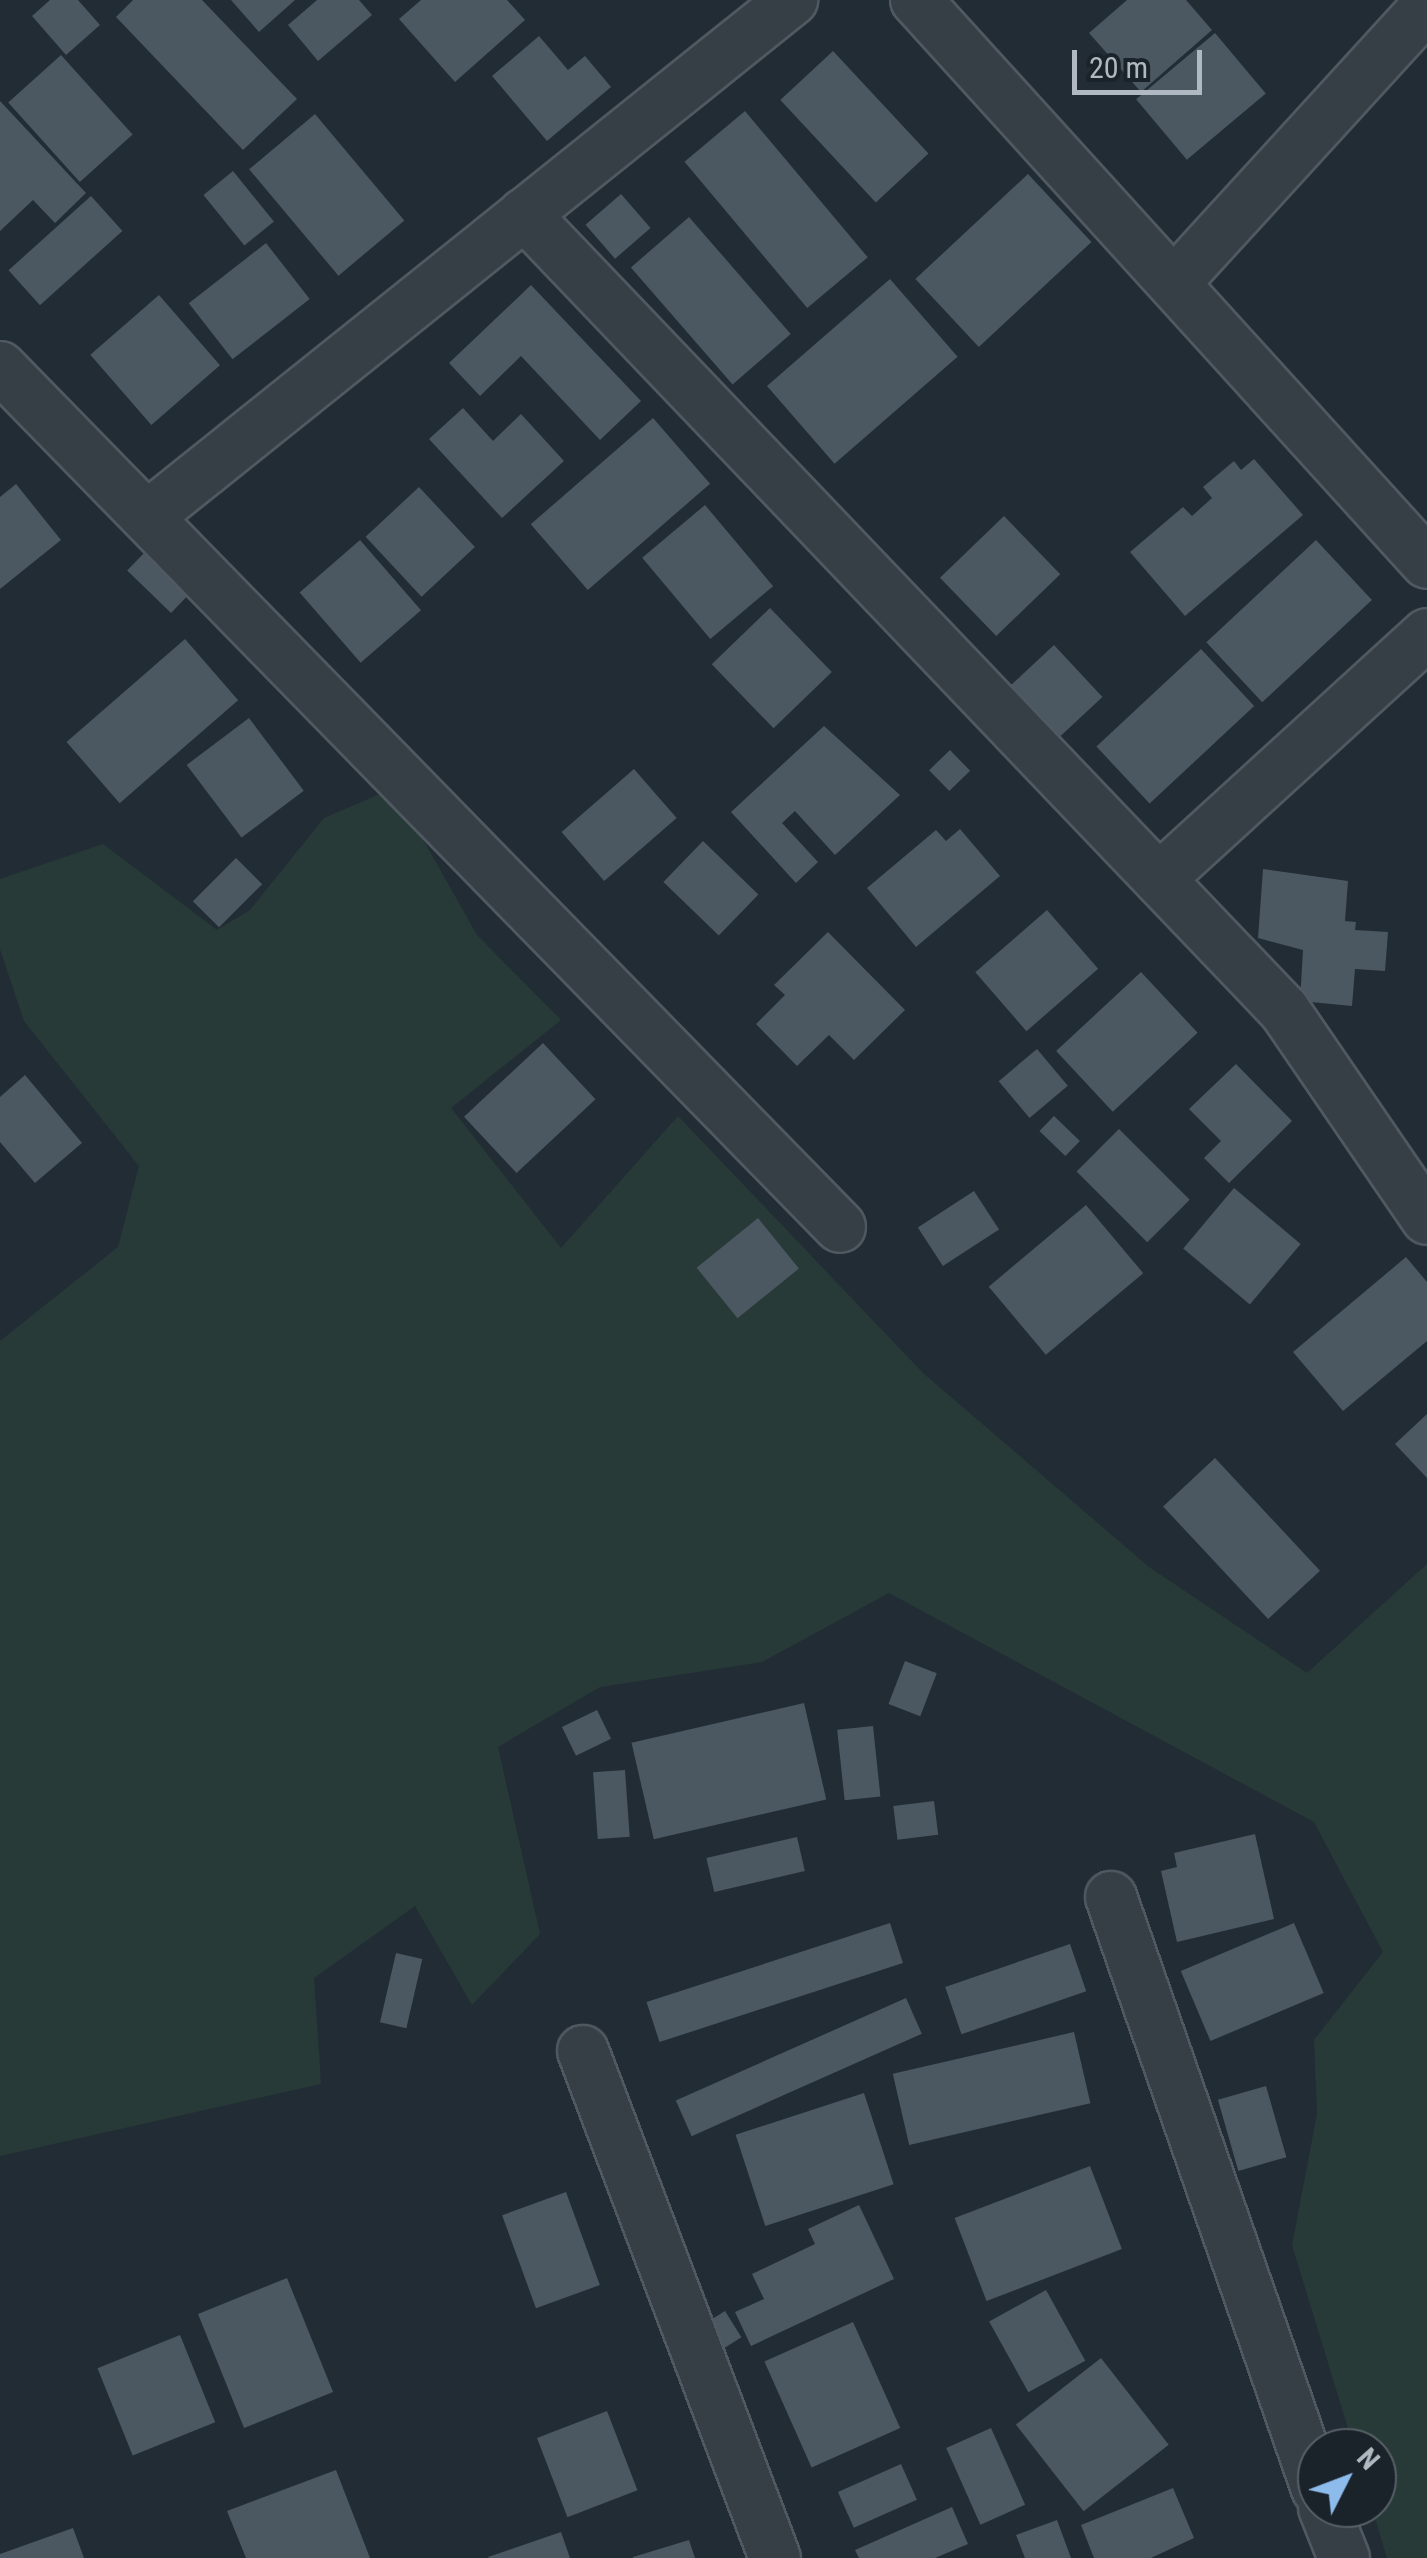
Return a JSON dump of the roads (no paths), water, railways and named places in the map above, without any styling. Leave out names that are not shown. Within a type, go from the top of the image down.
[{"type":"street","points":[[146,517],[792,0]]},
{"type":"street","points":[[916,0],[1176,281],[1427,563]]},
{"type":"street","points":[[1176,281],[1427,6]]},
{"type":"street","points":[[524,214],[1284,1010],[1427,1220]]},
{"type":"street","points":[[0,367],[840,1227]]},
{"type":"street","points":[[1159,878],[1427,634]]},
{"type":"street","points":[[1111,1897],[1297,2431]]},
{"type":"street","points":[[583,2052],[775,2558]]},
{"type":"street","points":[[1332,2528],[1344,2558]]}]
